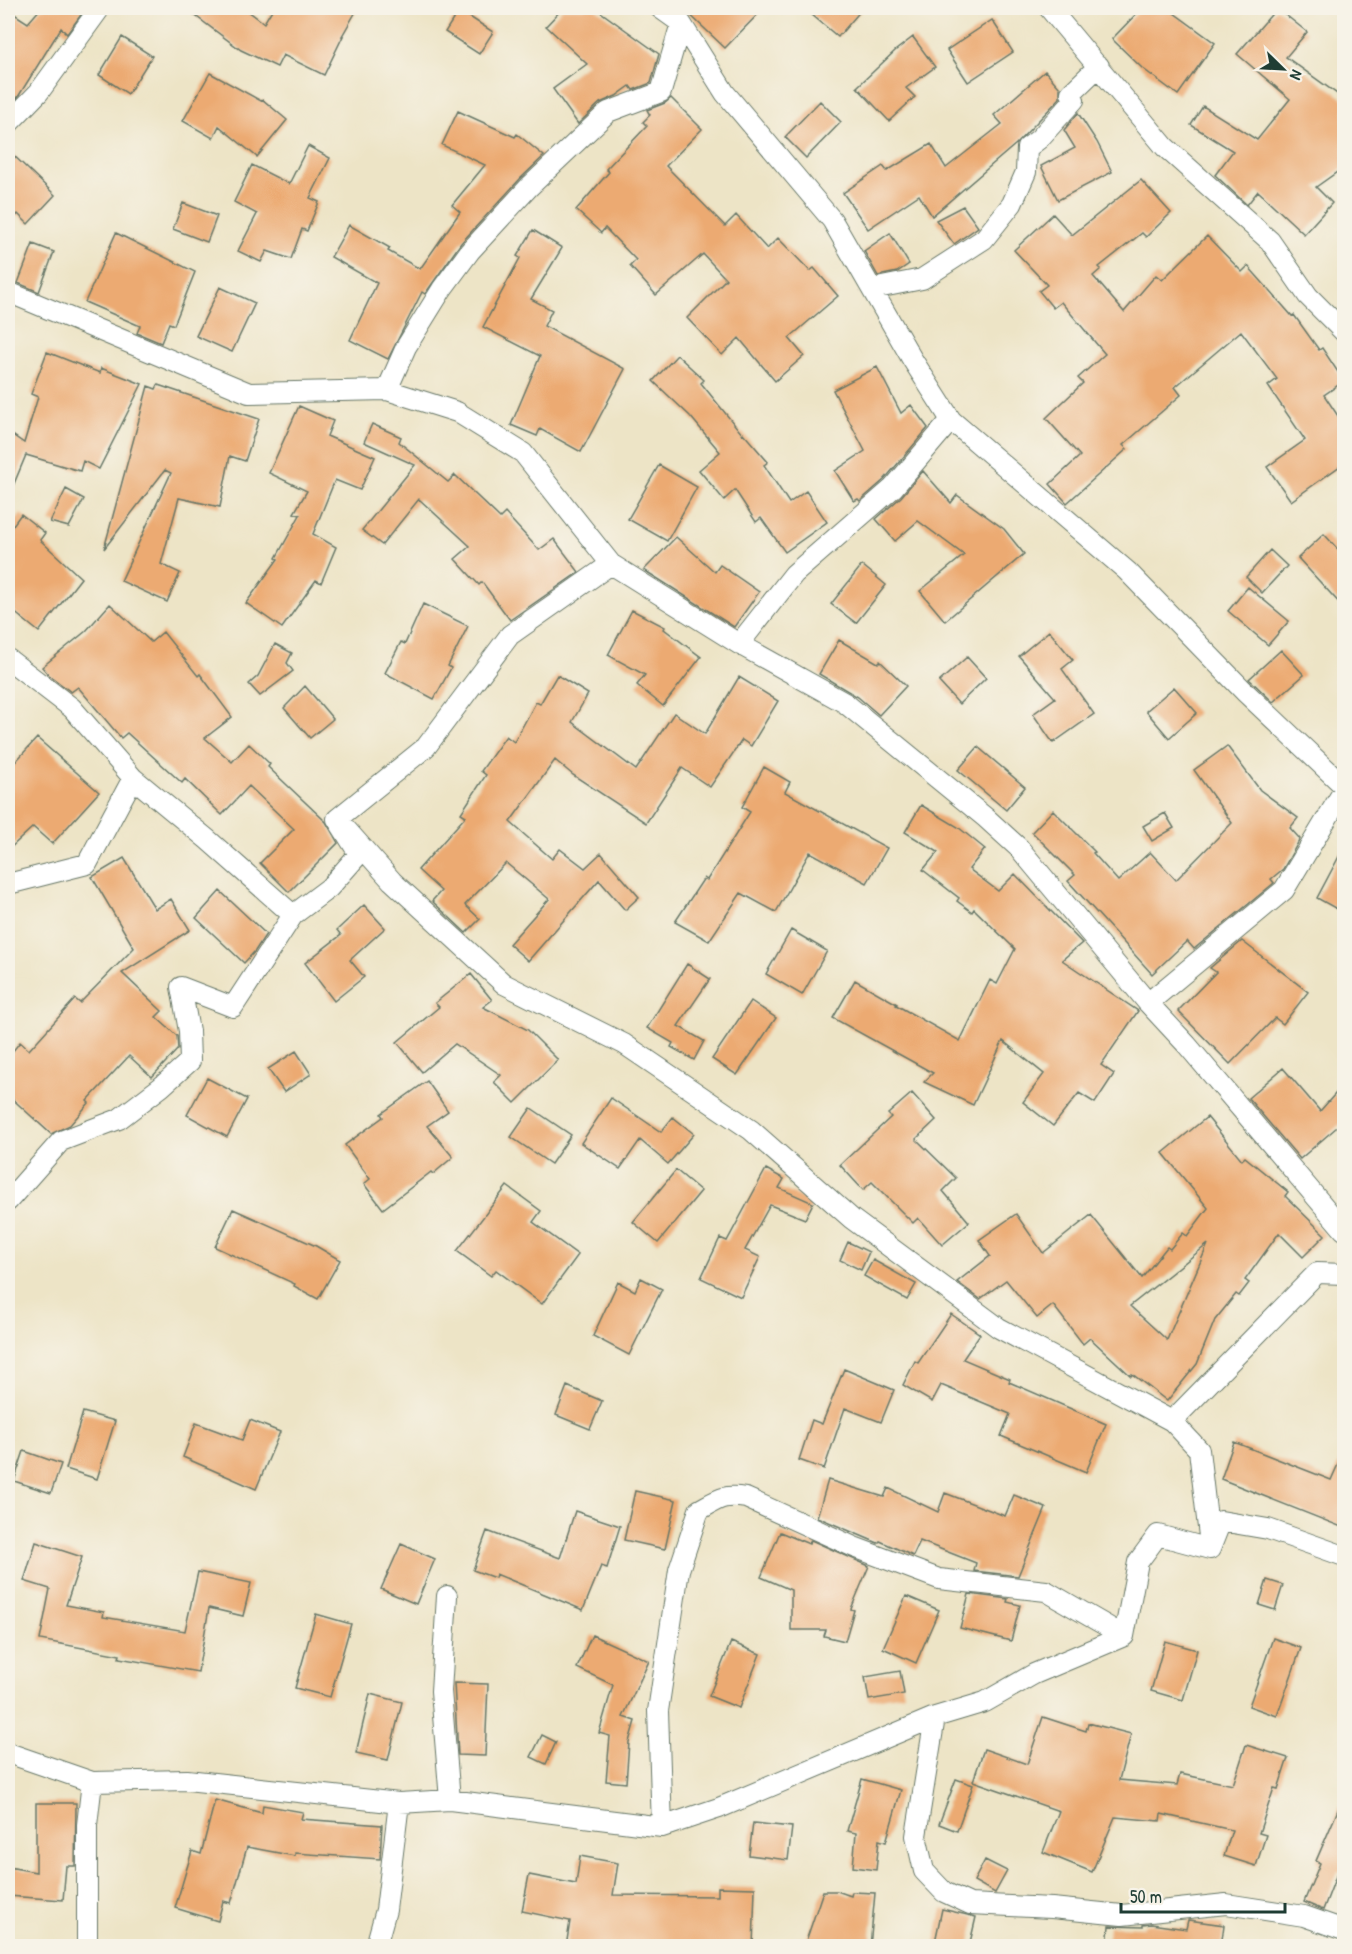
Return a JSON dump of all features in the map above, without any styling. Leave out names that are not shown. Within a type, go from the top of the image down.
[{"type":"street","points":[[8,124],[39,92],[100,8]]},
{"type":"street","points":[[660,8],[681,23],[726,93],[832,220],[912,359],[951,420],[1127,571],[1246,693],[1344,788],[1284,890],[1148,1003]]},
{"type":"street","points":[[1049,8],[1165,147],[1270,241],[1308,296],[1344,332]]},
{"type":"street","points":[[387,390],[412,338],[442,289],[477,243],[529,187],[608,112],[661,92],[681,23]]},
{"type":"street","points":[[872,289],[922,279],[984,239],[1012,204],[1026,172],[1027,148],[1039,140],[1074,100],[1071,93],[1099,66]]},
{"type":"street","points":[[8,292],[249,393],[387,390],[457,412],[523,453],[611,564],[739,644],[845,703],[986,818],[1019,848],[1148,1003],[1210,1072],[1344,1230]]},
{"type":"street","points":[[739,644],[794,574],[892,488],[951,420]]},
{"type":"street","points":[[337,819],[426,747],[510,635],[611,564]]},
{"type":"street","points":[[8,659],[72,708],[133,778],[293,915]]},
{"type":"street","points":[[8,884],[87,864],[133,778]]},
{"type":"street","points":[[8,1201],[61,1141],[119,1119],[161,1087],[190,1060],[189,1031],[181,987],[233,1007],[293,915],[329,888],[360,854],[337,819]]},
{"type":"street","points":[[337,819],[392,881],[504,984],[624,1044],[752,1130],[852,1219],[999,1328],[1172,1421],[1199,1450],[1210,1549]]},
{"type":"street","points":[[1172,1421],[1317,1273],[1344,1275]]},
{"type":"street","points":[[662,1827],[658,1711],[679,1570],[699,1510],[723,1497],[730,1495],[746,1498],[854,1547],[939,1579],[1046,1591],[1124,1636]]},
{"type":"street","points":[[1210,1549],[1221,1521],[1268,1529],[1344,1556]]},
{"type":"street","points":[[1124,1636],[1138,1562],[1158,1535],[1210,1549]]},
{"type":"street","points":[[447,1596],[441,1691],[450,1800]]},
{"type":"street","points":[[8,1753],[92,1782],[187,1780],[399,1803],[450,1800],[662,1827],[719,1808],[935,1716],[985,1702],[1034,1674],[1124,1636]]},
{"type":"street","points":[[935,1716],[916,1836],[924,1870],[944,1892],[970,1904],[1052,1908],[1122,1915],[1226,1904],[1304,1916],[1344,1930]]},
{"type":"street","points":[[87,1947],[87,1826],[92,1782]]},
{"type":"street","points":[[376,1947],[386,1910],[399,1803]]},
{"type":"building","points":[[41,8],[86,8],[67,34],[61,28],[18,97],[8,107],[8,10],[28,23]]},
{"type":"building","points":[[185,8],[244,8],[264,23],[273,8],[358,8],[324,75],[283,55],[277,67],[241,50]]},
{"type":"building","points":[[563,8],[595,8],[659,54],[651,83],[633,90],[630,86],[600,103],[578,124],[553,89],[587,64],[546,26]]},
{"type":"building","points":[[683,8],[764,8],[725,48]]},
{"type":"building","points":[[804,8],[863,8],[838,37]]},
{"type":"building","points":[[1142,8],[1167,8],[1215,43],[1178,95],[1142,68],[1112,39]]},
{"type":"building","points":[[1277,8],[1307,32],[1286,57],[1344,99],[1344,167],[1316,187],[1332,203],[1304,234],[1258,191],[1247,205],[1215,175],[1233,151],[1191,125],[1203,106],[1257,140],[1290,99],[1237,54]]},
{"type":"building","points":[[459,10],[493,32],[479,54],[445,32]]},
{"type":"building","points":[[992,20],[1013,52],[968,82],[947,50]]},
{"type":"building","points":[[122,37],[152,56],[128,94],[99,75]]},
{"type":"building","points":[[913,37],[935,67],[906,88],[915,97],[889,121],[857,87]]},
{"type":"building","points":[[1045,71],[1060,88],[1060,98],[1016,144],[932,216],[919,195],[868,229],[843,193],[883,166],[887,171],[931,144],[946,168],[1002,124],[994,115]]},
{"type":"building","points":[[210,73],[263,100],[287,120],[257,157],[219,126],[213,138],[183,121]]},
{"type":"building","points":[[671,98],[702,129],[666,166],[725,226],[736,215],[767,249],[778,238],[810,271],[814,268],[838,296],[789,338],[804,356],[775,381],[739,338],[722,355],[687,318],[726,279],[703,254],[656,295],[630,266],[636,260],[605,228],[601,233],[576,210],[609,172],[606,169],[647,126],[643,122],[650,115],[647,110]]},
{"type":"building","points":[[820,101],[841,122],[806,158],[785,137]]},
{"type":"building","points":[[458,111],[515,137],[517,134],[544,156],[461,243],[425,294],[422,292],[388,359],[350,340],[377,283],[331,257],[349,225],[390,248],[388,251],[420,269],[460,212],[452,205],[485,165],[442,145]]},
{"type":"building","points":[[1078,113],[1097,142],[1112,172],[1058,200],[1041,166],[1075,148],[1064,130]]},
{"type":"building","points":[[308,146],[330,158],[310,198],[319,202],[307,231],[302,229],[291,259],[267,251],[261,262],[238,251],[257,214],[234,202],[252,165],[289,184]]},
{"type":"building","points":[[8,150],[55,195],[28,224],[18,214],[8,224]]},
{"type":"building","points":[[1141,180],[1171,213],[1146,237],[1142,233],[1099,267],[1101,269],[1093,276],[1124,312],[1156,275],[1162,280],[1207,236],[1242,272],[1248,266],[1292,316],[1294,315],[1319,350],[1322,348],[1344,381],[1324,395],[1344,425],[1344,463],[1291,501],[1267,467],[1305,440],[1268,386],[1277,379],[1241,331],[1175,387],[1181,395],[1123,445],[1127,449],[1067,503],[1050,484],[1080,456],[1046,418],[1083,383],[1078,378],[1105,354],[1061,302],[1053,308],[1039,291],[1047,285],[1014,250],[1053,214],[1072,235]]},
{"type":"building","points":[[183,203],[217,216],[207,242],[173,229]]},
{"type":"building","points":[[963,206],[978,227],[954,244],[936,220]]},
{"type":"building","points":[[533,230],[562,248],[531,299],[552,310],[544,326],[625,369],[581,452],[540,429],[537,436],[511,425],[540,356],[483,327],[520,258],[517,256]]},
{"type":"building","points":[[116,233],[195,272],[174,325],[169,323],[161,343],[137,333],[140,326],[85,302]]},
{"type":"building","points":[[890,233],[909,264],[897,272],[878,276],[864,251]]},
{"type":"building","points":[[33,244],[54,252],[39,292],[18,283]]},
{"type":"building","points":[[220,287],[255,303],[232,352],[196,336]]},
{"type":"building","points":[[47,352],[100,373],[101,368],[142,384],[99,469],[83,461],[80,471],[26,455],[8,498],[8,432],[24,443],[38,397],[31,394]]},
{"type":"building","points":[[677,355],[704,380],[701,383],[768,462],[764,465],[789,503],[806,491],[827,522],[785,552],[761,518],[756,522],[735,490],[724,500],[699,470],[720,452],[690,416],[653,381]]},
{"type":"building","points":[[877,367],[901,413],[911,405],[928,428],[884,480],[860,501],[858,499],[854,501],[835,471],[865,451],[833,390]]},
{"type":"building","points":[[158,385],[259,419],[245,461],[230,456],[220,507],[179,498],[161,564],[180,573],[167,602],[121,581],[171,473],[165,470],[104,549],[148,386],[156,389]]},
{"type":"building","points":[[299,406],[333,421],[327,436],[375,457],[360,490],[335,480],[313,534],[336,547],[321,583],[316,580],[282,628],[246,603],[278,559],[276,558],[300,515],[294,513],[307,491],[269,473]]},
{"type":"building","points":[[372,424],[401,437],[399,442],[448,482],[455,475],[500,518],[505,513],[539,550],[554,539],[579,572],[510,620],[482,582],[479,585],[455,559],[470,546],[419,499],[382,545],[362,530],[415,465],[364,442]]},
{"type":"building","points":[[659,465],[697,487],[667,541],[628,519]]},
{"type":"building","points":[[923,471],[951,503],[957,495],[1004,529],[1024,554],[945,621],[920,591],[964,555],[918,521],[895,541],[876,519],[901,497]]},
{"type":"building","points":[[66,489],[84,499],[69,527],[50,522]]},
{"type":"building","points":[[21,514],[45,533],[40,540],[81,578],[39,632],[8,607],[8,532]]},
{"type":"building","points":[[1324,534],[1344,556],[1344,608],[1298,558]]},
{"type":"building","points":[[676,537],[715,572],[720,565],[759,592],[734,627],[644,570]]},
{"type":"building","points":[[1270,550],[1287,566],[1262,593],[1246,577]]},
{"type":"building","points":[[862,565],[886,585],[856,623],[831,604]]},
{"type":"building","points":[[1248,587],[1289,621],[1268,645],[1228,611]]},
{"type":"building","points":[[110,604],[151,642],[163,632],[198,676],[200,674],[232,717],[205,738],[232,762],[249,744],[270,764],[268,767],[326,822],[338,843],[289,892],[260,863],[294,829],[249,786],[222,815],[185,779],[182,783],[127,733],[121,738],[78,687],[71,692],[42,667],[86,631]]},
{"type":"building","points":[[423,604],[468,626],[448,666],[451,668],[434,699],[385,673],[401,642],[405,644]]},
{"type":"building","points":[[632,610],[665,627],[664,629],[701,657],[663,706],[637,685],[645,675],[608,655]]},
{"type":"building","points":[[1049,631],[1073,660],[1062,669],[1094,714],[1053,743],[1033,714],[1055,698],[1019,656]]},
{"type":"building","points":[[839,640],[878,663],[880,661],[906,686],[879,715],[858,697],[819,674]]},
{"type":"building","points":[[275,644],[292,653],[287,663],[293,671],[260,696],[249,684],[258,676]]},
{"type":"building","points":[[1281,650],[1304,675],[1273,702],[1249,679]]},
{"type":"building","points":[[967,657],[986,678],[959,704],[939,682]]},
{"type":"building","points":[[557,675],[588,694],[572,722],[636,770],[674,713],[705,734],[739,677],[778,701],[751,746],[742,740],[710,787],[682,768],[646,823],[573,775],[555,760],[510,822],[552,859],[560,849],[585,868],[601,853],[639,897],[625,910],[599,880],[528,961],[509,944],[549,899],[506,863],[465,905],[480,919],[466,933],[432,901],[441,891],[418,870],[466,816],[461,813],[486,775],[481,771],[506,736],[514,742],[536,702],[540,704]]},
{"type":"building","points":[[305,686],[333,719],[310,738],[284,708]]},
{"type":"building","points":[[1174,687],[1197,713],[1169,738],[1146,711]]},
{"type":"building","points":[[37,738],[99,792],[52,844],[33,827],[8,850],[8,770]]},
{"type":"building","points":[[1227,746],[1260,790],[1298,818],[1290,828],[1300,839],[1283,869],[1271,879],[1274,883],[1194,949],[1187,941],[1152,974],[1068,881],[1075,875],[1032,832],[1053,810],[1095,852],[1093,853],[1118,881],[1150,852],[1176,880],[1232,823],[1194,770]]},
{"type":"building","points":[[978,747],[1025,787],[1006,810],[958,770]]},
{"type":"building","points":[[764,767],[790,782],[785,792],[887,848],[867,883],[810,852],[776,912],[741,893],[709,941],[675,922],[704,878],[707,880],[750,812],[742,807]]},
{"type":"building","points":[[921,805],[958,827],[985,849],[969,869],[998,891],[1015,874],[1082,943],[1062,960],[1138,1011],[1101,1065],[1114,1074],[1095,1103],[1079,1093],[1053,1126],[1023,1102],[1044,1074],[1003,1041],[973,1105],[924,1082],[933,1073],[833,1018],[855,980],[960,1041],[990,980],[997,984],[1015,949],[974,909],[972,912],[957,901],[959,898],[923,870],[938,852],[905,832]]},
{"type":"building","points":[[1165,813],[1174,828],[1152,841],[1143,826]]},
{"type":"building","points":[[1344,847],[1344,913],[1317,898]]},
{"type":"building","points":[[124,858],[155,909],[171,899],[190,930],[122,973],[162,1011],[156,1017],[177,1036],[178,1049],[152,1077],[129,1056],[87,1101],[89,1103],[70,1125],[51,1134],[8,1095],[8,1057],[20,1042],[29,1050],[75,999],[80,1003],[134,948],[92,877]]},
{"type":"building","points":[[220,891],[266,934],[244,963],[196,918]]},
{"type":"building","points":[[364,905],[385,928],[350,960],[364,977],[334,1001],[305,963],[341,935],[337,930]]},
{"type":"building","points":[[791,930],[827,951],[802,995],[766,974]]},
{"type":"building","points":[[1242,941],[1308,992],[1283,1024],[1275,1018],[1230,1064],[1178,1011],[1216,972],[1210,968]]},
{"type":"building","points":[[687,964],[710,979],[678,1026],[704,1041],[694,1060],[671,1047],[673,1043],[647,1028]]},
{"type":"building","points":[[471,974],[492,1000],[483,1007],[528,1030],[558,1060],[515,1103],[494,1082],[501,1075],[455,1044],[422,1072],[397,1042],[439,1007],[435,1003]]},
{"type":"building","points":[[751,1001],[776,1018],[737,1075],[712,1059]]},
{"type":"building","points":[[296,1051],[311,1074],[284,1092],[268,1069]]},
{"type":"building","points":[[1283,1068],[1320,1111],[1344,1084],[1344,1121],[1300,1159],[1248,1098]]},
{"type":"building","points":[[207,1078],[247,1099],[227,1137],[187,1115]]},
{"type":"building","points":[[427,1081],[448,1111],[427,1126],[453,1157],[383,1209],[364,1184],[370,1179],[345,1145],[383,1117],[381,1114]]},
{"type":"building","points":[[912,1093],[936,1120],[916,1139],[956,1178],[943,1191],[969,1222],[942,1245],[918,1218],[913,1223],[872,1182],[863,1190],[840,1165],[891,1117],[888,1114]]},
{"type":"building","points":[[611,1098],[661,1132],[673,1117],[694,1134],[668,1164],[640,1140],[620,1169],[581,1143]]},
{"type":"building","points":[[531,1108],[571,1135],[551,1164],[511,1137]]},
{"type":"building","points":[[1207,1117],[1242,1160],[1245,1157],[1288,1192],[1285,1196],[1325,1235],[1303,1257],[1279,1233],[1245,1280],[1249,1283],[1239,1296],[1236,1294],[1215,1320],[1197,1364],[1167,1401],[1132,1374],[1131,1376],[1090,1338],[1083,1344],[1053,1305],[1037,1318],[1006,1280],[980,1299],[957,1282],[990,1256],[979,1240],[1016,1214],[1043,1253],[1091,1215],[1142,1278],[1167,1247],[1170,1249],[1183,1233],[1187,1236],[1208,1208],[1163,1153]],"holes":[[[1208,1244],[1167,1340],[1130,1306]]]},
{"type":"building","points":[[766,1169],[784,1179],[779,1188],[813,1203],[805,1219],[770,1205],[745,1250],[760,1257],[741,1297],[701,1278],[720,1238],[727,1241]]},
{"type":"building","points":[[676,1170],[701,1191],[658,1243],[633,1222]]},
{"type":"building","points":[[507,1186],[541,1211],[533,1222],[578,1255],[542,1304],[496,1270],[491,1276],[457,1251]]},
{"type":"building","points":[[233,1209],[316,1246],[340,1260],[318,1299],[294,1286],[295,1284],[215,1247]]},
{"type":"building","points":[[848,1242],[869,1252],[861,1270],[840,1260]]},
{"type":"building","points":[[873,1260],[916,1284],[907,1300],[864,1276]]},
{"type":"building","points":[[641,1278],[662,1289],[629,1355],[593,1336],[618,1282],[635,1291]]},
{"type":"building","points":[[951,1314],[980,1334],[963,1359],[1010,1379],[1009,1382],[1106,1424],[1086,1472],[1001,1436],[1010,1414],[941,1385],[932,1402],[903,1385],[915,1361],[918,1363]]},
{"type":"building","points":[[844,1369],[894,1390],[881,1422],[845,1408],[824,1469],[799,1460],[812,1420],[822,1424]]},
{"type":"building","points":[[567,1386],[602,1401],[590,1429],[556,1415]]},
{"type":"building","points":[[83,1412],[115,1421],[97,1479],[66,1469]]},
{"type":"building","points":[[250,1420],[280,1432],[256,1489],[183,1457],[196,1423],[242,1440]]},
{"type":"building","points":[[1234,1442],[1331,1480],[1344,1451],[1344,1528],[1221,1479]]},
{"type":"building","points":[[24,1451],[61,1464],[51,1493],[14,1481]]},
{"type":"building","points":[[828,1480],[884,1497],[888,1488],[938,1512],[945,1493],[1005,1516],[1014,1495],[1046,1508],[1018,1576],[974,1571],[976,1563],[920,1541],[913,1556],[817,1517]]},
{"type":"building","points":[[635,1491],[676,1500],[665,1549],[624,1540]]},
{"type":"building","points":[[575,1511],[620,1526],[607,1568],[601,1566],[583,1610],[496,1574],[495,1578],[473,1570],[487,1531],[560,1558]]},
{"type":"building","points":[[780,1532],[809,1544],[811,1540],[869,1566],[851,1609],[854,1610],[845,1641],[824,1636],[826,1630],[791,1630],[791,1590],[761,1577]]},
{"type":"building","points":[[36,1542],[82,1557],[66,1605],[104,1612],[103,1617],[185,1631],[198,1572],[251,1583],[243,1616],[209,1608],[198,1672],[119,1658],[120,1655],[40,1640],[50,1589],[24,1581]]},
{"type":"building","points":[[401,1544],[435,1559],[416,1604],[381,1589]]},
{"type":"building","points":[[1267,1580],[1283,1585],[1275,1610],[1259,1605]]},
{"type":"building","points":[[969,1594],[1008,1599],[1007,1602],[1020,1605],[1011,1641],[960,1628]]},
{"type":"building","points":[[906,1596],[939,1610],[916,1663],[883,1648]]},
{"type":"building","points":[[316,1614],[351,1624],[330,1697],[295,1688]]},
{"type":"building","points":[[592,1635],[649,1661],[623,1717],[635,1721],[629,1742],[626,1783],[606,1781],[610,1736],[599,1733],[613,1685],[577,1668]]},
{"type":"building","points":[[1273,1638],[1301,1648],[1277,1716],[1249,1706]]},
{"type":"building","points":[[1165,1641],[1197,1650],[1183,1700],[1151,1691]]},
{"type":"building","points":[[731,1642],[760,1654],[739,1708],[709,1696]]},
{"type":"building","points":[[900,1671],[904,1694],[869,1700],[865,1677]]},
{"type":"building","points":[[454,1683],[488,1684],[485,1756],[458,1755]]},
{"type":"building","points":[[370,1694],[402,1702],[388,1760],[356,1753]]},
{"type":"building","points":[[1043,1717],[1086,1731],[1088,1723],[1131,1734],[1119,1780],[1177,1785],[1180,1774],[1233,1785],[1246,1745],[1288,1758],[1278,1789],[1274,1788],[1259,1833],[1266,1835],[1256,1866],[1224,1856],[1232,1830],[1161,1814],[1160,1821],[1115,1817],[1092,1872],[1043,1852],[1059,1811],[973,1781],[984,1749],[1027,1764]]},
{"type":"building","points":[[542,1735],[556,1742],[546,1764],[531,1757]]},
{"type":"building","points":[[862,1779],[901,1790],[886,1842],[879,1840],[876,1870],[853,1867],[856,1833],[847,1831]]},
{"type":"building","points":[[956,1779],[973,1785],[957,1831],[939,1824]]},
{"type":"building","points":[[1344,1796],[1344,1874],[1338,1871],[1323,1910],[1304,1902],[1320,1863],[1316,1861]]},
{"type":"building","points":[[215,1800],[262,1813],[263,1805],[303,1812],[301,1819],[382,1825],[380,1859],[295,1853],[295,1856],[247,1847],[231,1903],[223,1901],[218,1921],[175,1908],[192,1851],[201,1854]]},
{"type":"building","points":[[36,1803],[76,1803],[75,1866],[66,1866],[63,1900],[8,1896],[8,1867],[36,1872]]},
{"type":"building","points":[[753,1823],[792,1827],[788,1860],[749,1855]]},
{"type":"building","points":[[580,1856],[618,1863],[613,1895],[718,1896],[718,1887],[755,1888],[753,1947],[566,1947],[570,1921],[522,1911],[529,1875],[576,1884]]},
{"type":"building","points":[[985,1860],[1007,1871],[995,1893],[974,1881]]},
{"type":"building","points":[[823,1891],[837,1891],[851,1896],[852,1892],[875,1893],[870,1947],[804,1947]]},
{"type":"building","points":[[942,1909],[976,1917],[969,1947],[935,1942]]},
{"type":"building","points":[[1188,1920],[1224,1925],[1221,1947],[1107,1947],[1109,1926],[1143,1927],[1143,1925],[1151,1924],[1186,1929]]}]
